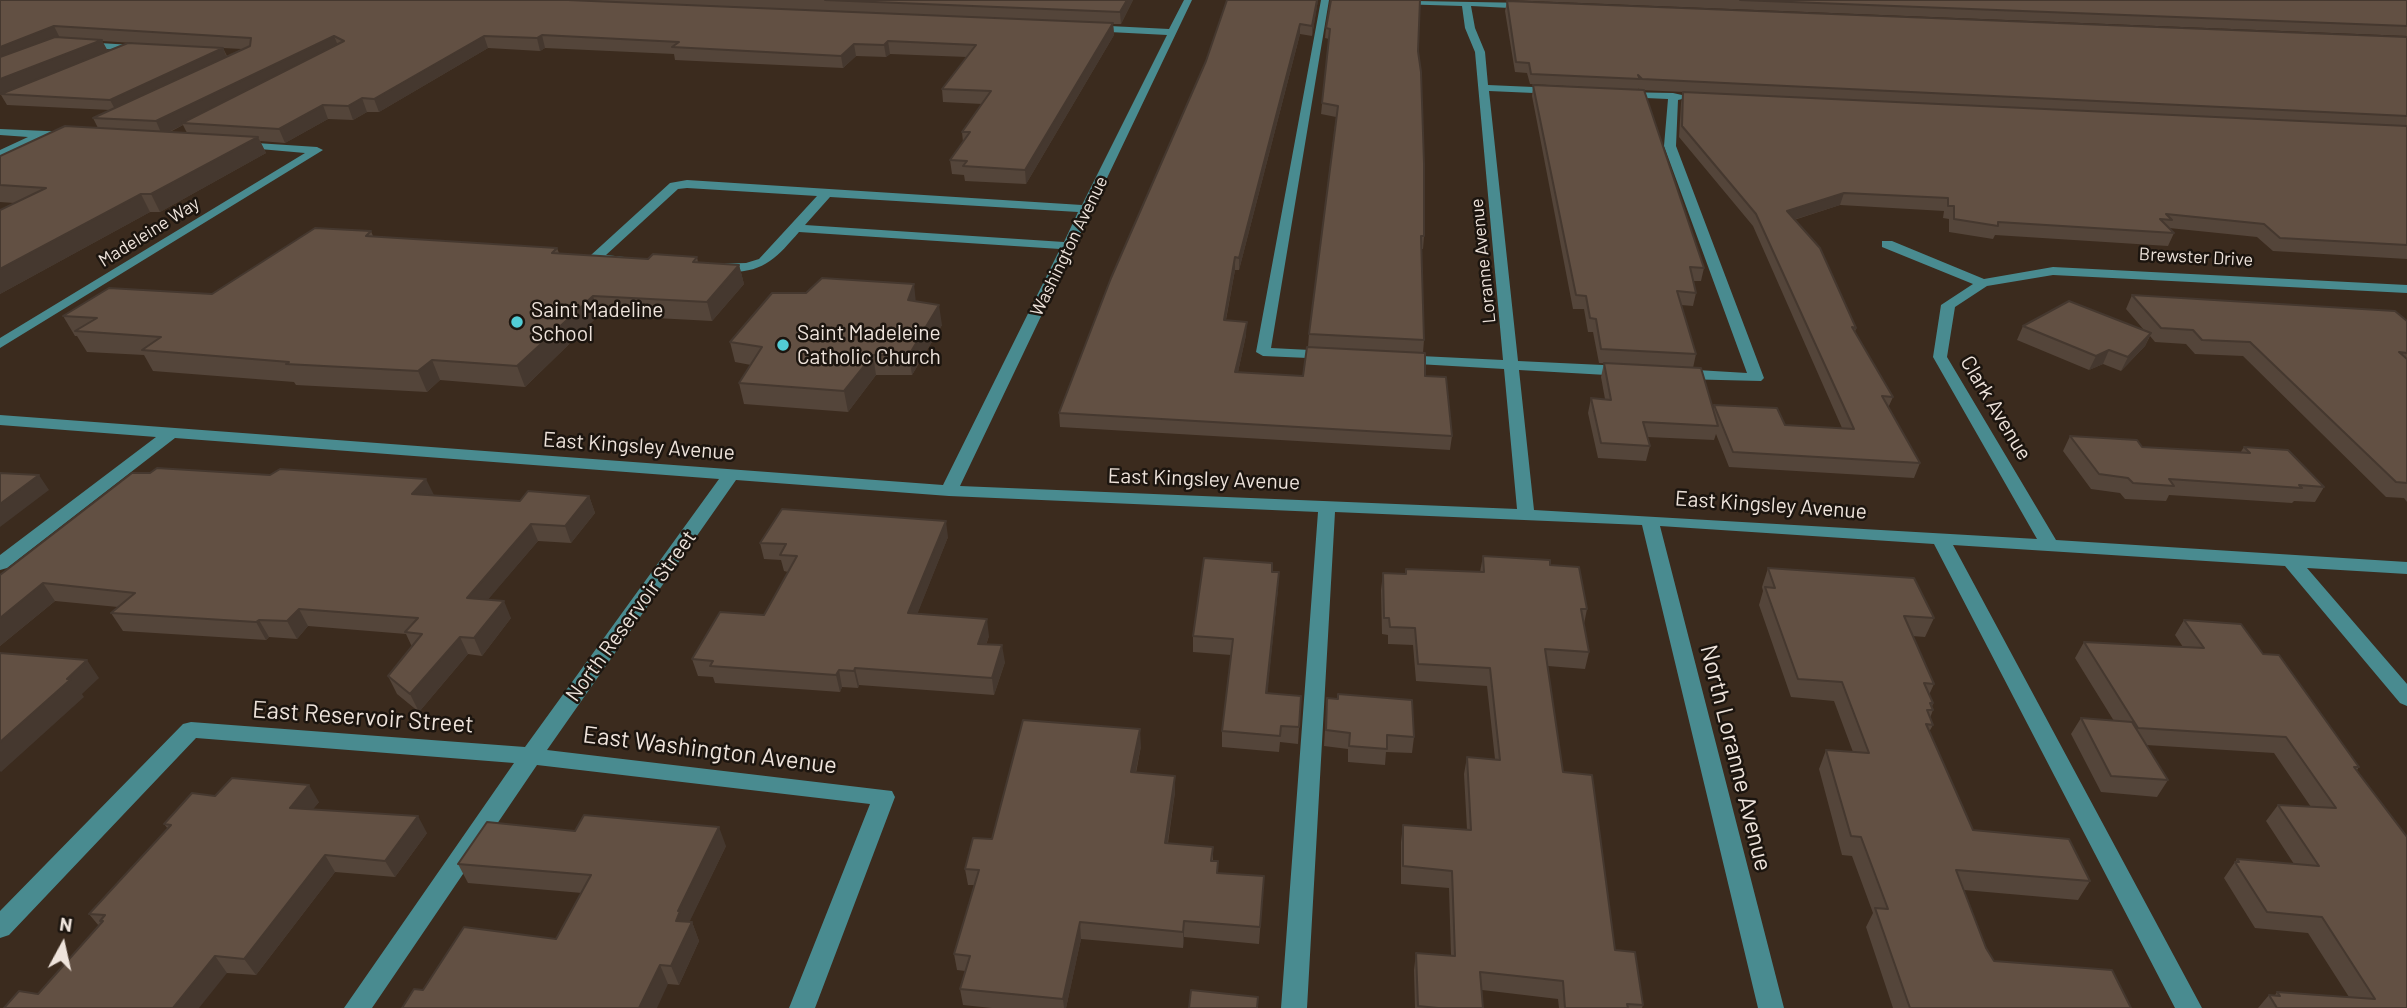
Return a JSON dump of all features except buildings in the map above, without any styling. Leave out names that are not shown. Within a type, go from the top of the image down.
[{"type":"street","name":"Washington Avenue","points":[[949,491],[1188,0]]},
{"type":"street","points":[[1325,0],[1263,352],[1346,356]]},
{"type":"street","points":[[1365,0],[1546,7]]},
{"type":"street","name":"Loranne Avenue","points":[[1466,4],[1470,28],[1480,52],[1526,516]]},
{"type":"street","points":[[1076,28],[1172,32]]},
{"type":"street","points":[[72,45],[145,48]]},
{"type":"street","points":[[108,58],[132,48]]},
{"type":"street","points":[[1483,88],[1564,92]]},
{"type":"street","points":[[1605,93],[1701,97]]},
{"type":"street","points":[[1661,373],[1756,379],[1670,146],[1674,96]]},
{"type":"street","points":[[0,132],[77,136]]},
{"type":"street","points":[[0,154],[43,134]]},
{"type":"street","name":"Madeleine Way","points":[[0,344],[317,150],[235,145]]},
{"type":"street","points":[[632,261],[604,260],[598,255],[674,186],[827,192],[1086,209]]},
{"type":"street","points":[[698,265],[746,269],[762,266],[827,192]]},
{"type":"street","points":[[796,228],[1069,246]]},
{"type":"street","points":[[1887,244],[1983,283]]},
{"type":"street","name":"Brewster Drive","points":[[1983,283],[2053,271],[2407,289]]},
{"type":"street","name":"Clark Avenue","points":[[1983,283],[1948,305],[1940,357],[2050,545]]},
{"type":"street","points":[[1387,358],[1634,372]]},
{"type":"street","name":"East Kingsley Avenue","points":[[0,419],[949,491],[1650,520],[2407,568]]},
{"type":"street","points":[[0,564],[171,433]]},
{"type":"street","name":"North Reservoir Street","points":[[357,1008],[531,755],[730,476]]},
{"type":"street","points":[[1294,1008],[1326,507]]},
{"type":"street","name":"North Loranne Avenue","points":[[1650,520],[1771,1008]]},
{"type":"street","points":[[1940,538],[2189,1008]]},
{"type":"street","points":[[2292,562],[2407,698]]},
{"type":"street","name":"East Reservoir Street","points":[[0,927],[191,730],[531,755]]},
{"type":"street","name":"East Washington Avenue","points":[[531,755],[884,797],[802,1008]]},
{"type":"place","name":"Saint Madeline School","points":[[517,322]]},
{"type":"place","name":"Saint Madeleine Catholic Church","points":[[783,345]]}]
